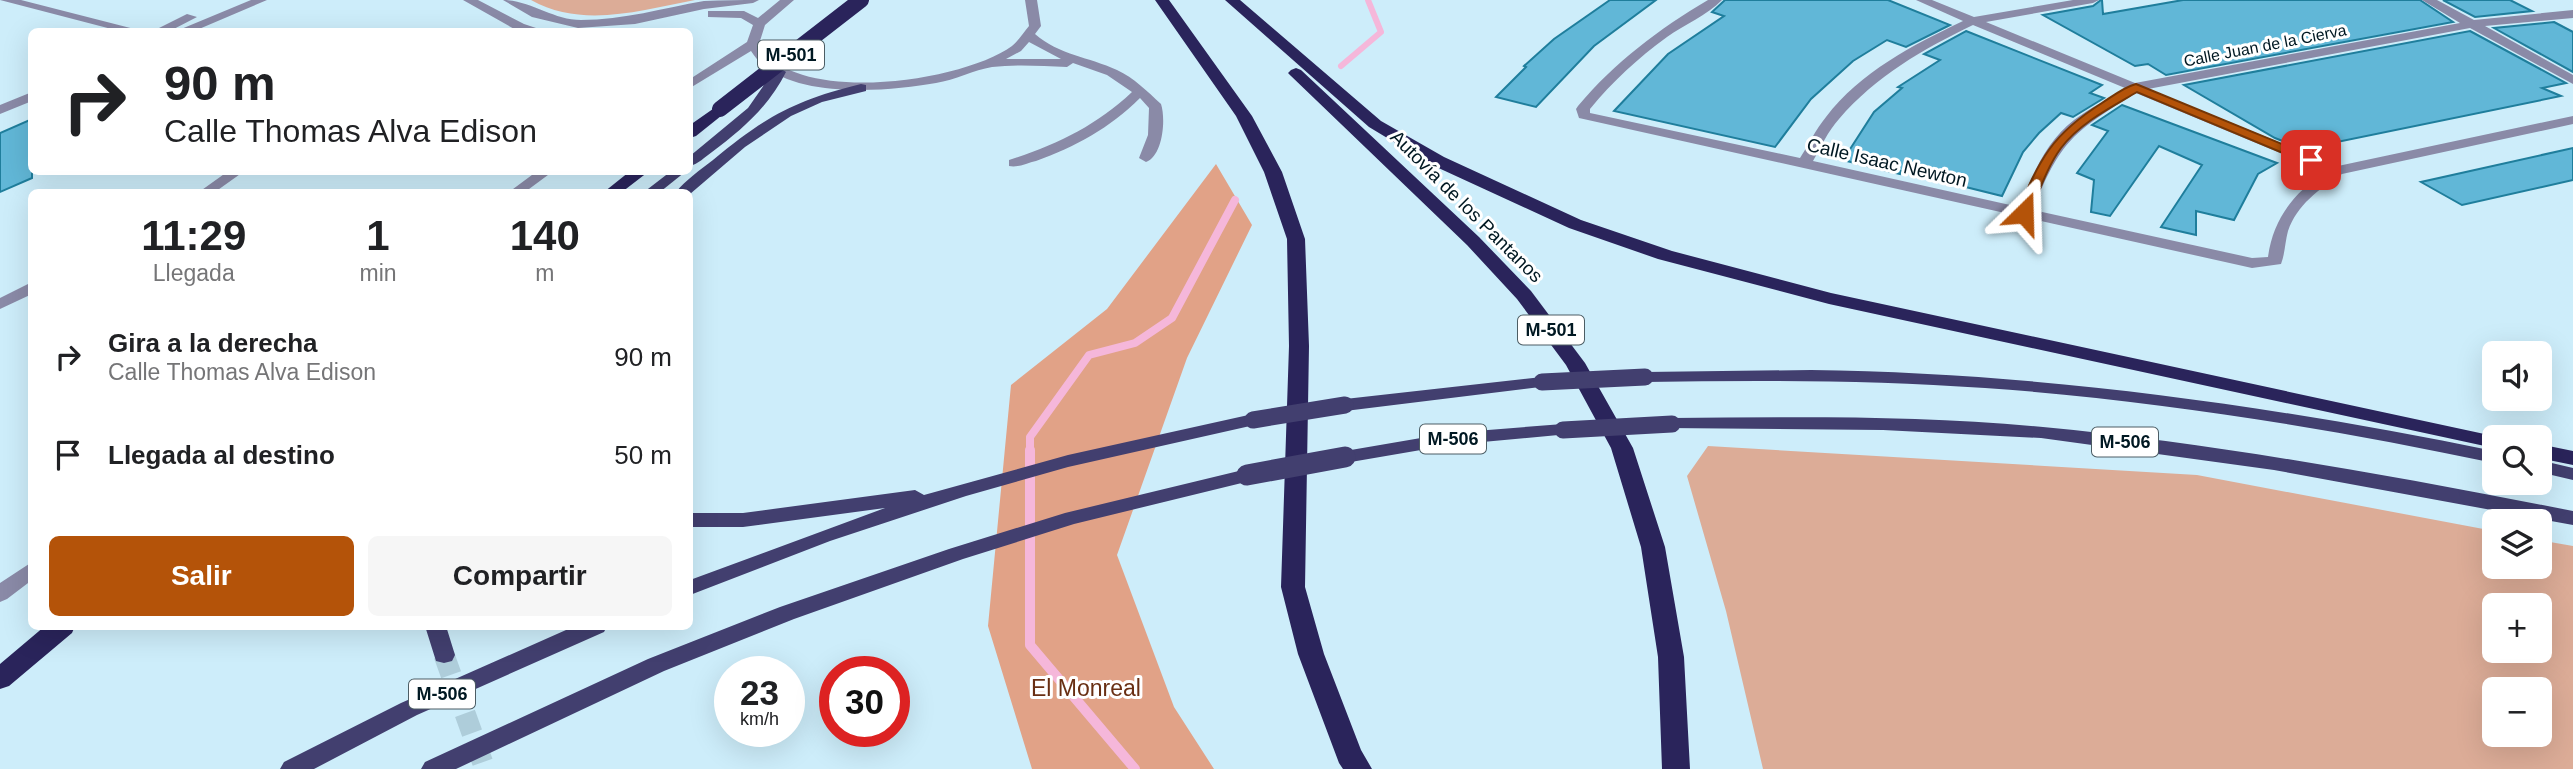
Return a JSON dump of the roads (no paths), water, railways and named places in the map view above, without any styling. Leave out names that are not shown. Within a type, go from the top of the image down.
[{"type":"highway","name":"M-501","points":[[693,131],[861,0]]},
{"type":"highway","points":[[1162,0],[1244,116],[1273,172],[1296,239],[1299,346],[1293,587],[1311,654],[1349,755],[1358,769]]},
{"type":"highway","name":"Autovía de los Pantanos","points":[[1223,0],[1473,241],[1524,295],[1575,363],[1622,448],[1653,547],[1671,657],[1676,769]]},
{"type":"highway","points":[[1231,0],[1267,27],[1375,124],[1438,161],[1575,224],[1665,255],[1829,298],[2482,438]]},
{"type":"highway","points":[[616,189],[635,175]]},
{"type":"highway","points":[[2552,454],[2573,458]]},
{"type":"highway","points":[[0,679],[58,630]]},
{"type":"main road","points":[[693,160],[749,116],[774,87],[780,72]]},
{"type":"main road","points":[[687,189],[758,131],[784,115],[804,105],[861,88]]},
{"type":"main road","points":[[655,189],[674,175]]},
{"type":"main road","name":"M-506","points":[[693,587],[960,490],[1087,457],[1252,420],[1345,405],[1542,382],[1798,374],[2000,384],[2201,406],[2482,455]]},
{"type":"main road","name":"M-506","points":[[433,769],[656,665],[787,613],[956,554],[1072,518],[1247,475],[1450,439],[1671,424],[1801,422],[1941,425],[2092,437],[2359,476],[2573,518]]},
{"type":"main road","points":[[2552,469],[2573,474]]},
{"type":"main road","points":[[693,520],[743,520],[960,490]]},
{"type":"main road","points":[[436,630],[444,655]]},
{"type":"main road","name":"M-506","points":[[292,769],[409,709],[588,630]]},
{"type":"street","points":[[6,0],[123,28]]},
{"type":"street","points":[[166,28],[229,0]]},
{"type":"street","points":[[190,28],[261,0]]},
{"type":"street","points":[[469,0],[524,28]]},
{"type":"street","points":[[509,0],[536,14],[578,24],[635,20],[705,5],[753,0]]},
{"type":"street","points":[[693,82],[753,44],[759,24],[772,10],[788,0]]},
{"type":"street","name":"Calle Isaac Newton","points":[[1716,0],[1656,37],[1625,63],[1583,109],[1584,115],[2252,263],[2275,261],[2283,224],[2294,205],[2311,186],[2337,171]]},
{"type":"street","points":[[1922,0],[2337,171],[2573,120]]},
{"type":"street","points":[[1804,163],[1832,118],[1871,80],[1918,47],[1972,21],[2093,0]]},
{"type":"street","points":[[2428,0],[2573,80]]},
{"type":"street","points":[[753,44],[764,61],[780,72],[828,86],[861,88],[915,84],[947,78],[987,65],[1013,51],[1030,36],[1037,22],[1037,4]]},
{"type":"street","points":[[644,28],[708,14],[744,15],[759,24]]},
{"type":"street","name":"Calle Juan de la Cierva","points":[[2024,213],[2040,173],[2056,147],[2077,124],[2136,87],[2472,24],[2573,14]]},
{"type":"street","points":[[1030,36],[1042,48],[1104,68],[1133,84],[1156,107],[1155,135],[1146,158]]},
{"type":"street","points":[[987,65],[1055,62],[1104,68]]},
{"type":"street","points":[[0,98],[28,87]]},
{"type":"street","points":[[1014,163],[1050,152],[1098,130],[1140,91]]},
{"type":"street","points":[[0,110],[28,98]]},
{"type":"street","points":[[210,189],[232,175]]},
{"type":"street","points":[[520,189],[541,175]]},
{"type":"street","points":[[0,304],[28,289]]},
{"type":"street","points":[[0,594],[28,572]]},
{"type":"waterway","points":[[1341,66],[1381,32],[1368,0]]},
{"type":"waterway","points":[[1135,769],[1030,645],[1030,437],[1089,355],[1135,343],[1172,318],[1235,200]]},
{"type":"tunnel","points":[[444,655],[485,769]]},
{"type":"park label","name":"El Monreal","points":[[1086,688]]}]
